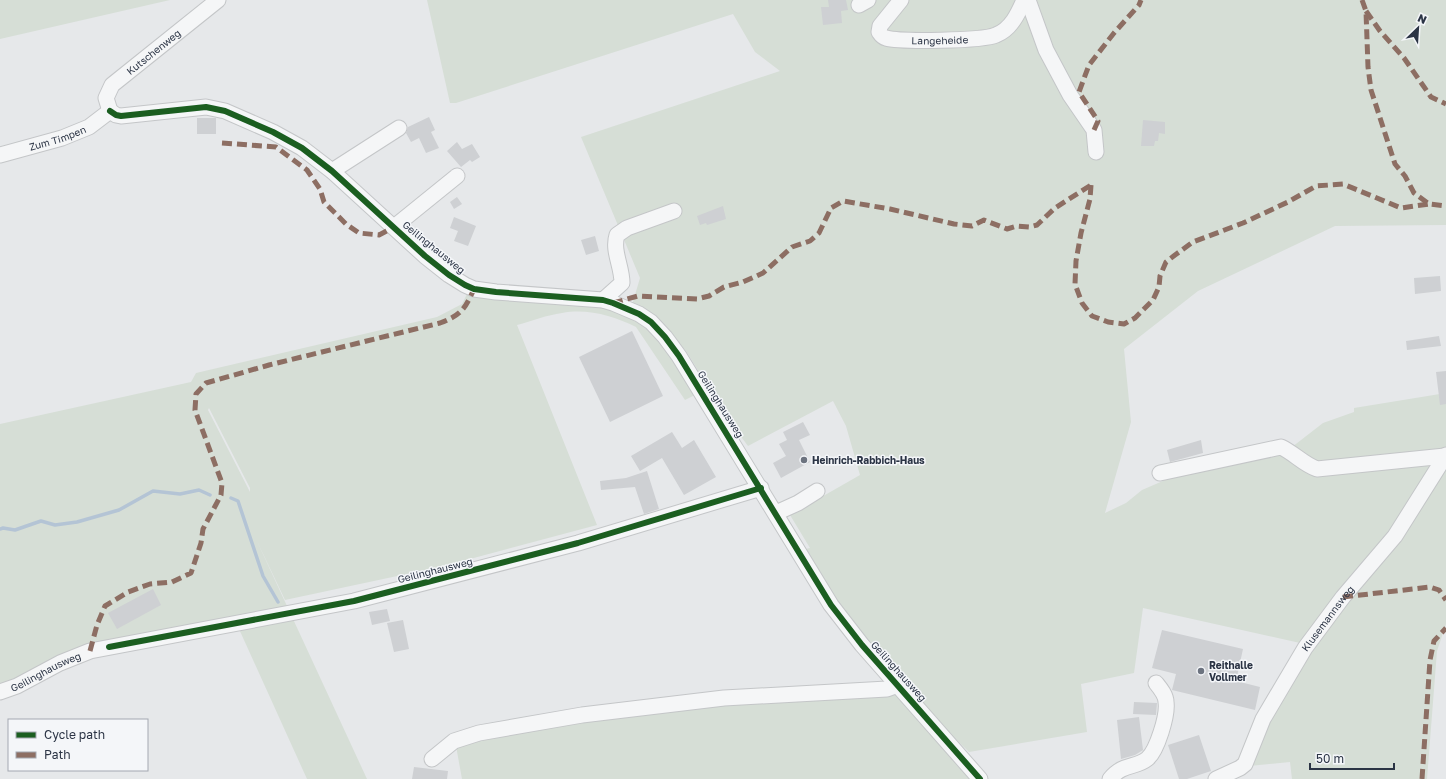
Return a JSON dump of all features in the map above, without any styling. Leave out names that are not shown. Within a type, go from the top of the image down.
[{"type":"street","name":"Kutschenweg","points":[[110,111],[106,98],[112,84],[218,0]]},
{"type":"street","name":"Langeheide","points":[[901,0],[880,26],[879,32],[883,37],[934,40],[987,38],[1001,33],[1009,27],[1024,0]]},
{"type":"street","points":[[1028,0],[1046,50],[1070,96],[1094,130],[1096,152]]},
{"type":"street","name":"Geilinghausweg","points":[[110,111],[121,116],[206,108],[217,109],[273,132],[302,148],[332,171],[449,275],[474,289],[603,300],[639,314],[651,322],[665,337],[679,356],[761,488],[831,605],[862,645],[980,779]]},
{"type":"street","name":"Zum Timpen","points":[[0,155],[62,138],[89,127],[110,111]]},
{"type":"street","points":[[332,171],[399,128]]},
{"type":"street","points":[[394,227],[457,176]]},
{"type":"street","points":[[603,300],[622,283],[615,243],[617,235],[627,228],[674,212]]},
{"type":"street","name":"Klusemannsweg","points":[[1160,473],[1281,447],[1292,452],[1306,465],[1317,469],[1446,455]]},
{"type":"street","name":"Klusemannsweg","points":[[1216,779],[1240,768],[1245,764],[1263,719],[1305,648],[1343,598],[1395,536],[1446,455]]},
{"type":"street","name":"Geilinghausweg","points":[[0,692],[17,686],[60,662],[90,651],[354,600],[578,543],[761,488]]},
{"type":"street","points":[[776,513],[798,503],[817,491]]},
{"type":"street","points":[[1110,779],[1117,771],[1146,760],[1152,753],[1162,725],[1166,702],[1156,683]]},
{"type":"street","name":"Geilinghausweg","points":[[432,759],[454,741],[479,733],[582,715],[724,698],[887,689],[898,685]]},
{"type":"shaded area","points":[[0,0],[170,0],[0,39]]},
{"type":"shaded area","points":[[427,0],[1446,0],[1446,225],[1335,226],[1198,291],[1124,349],[1131,422],[1105,513],[1126,503],[1142,490],[1186,471],[1292,447],[1323,423],[1354,412],[1354,408],[1446,393],[1446,624],[1437,651],[1427,779],[1292,779],[1290,762],[1249,766],[1280,698],[1309,645],[1143,608],[1134,673],[1081,684],[1087,732],[969,752],[898,683],[863,645],[801,550],[810,548],[790,515],[860,475],[846,426],[833,401],[748,446],[730,422],[686,351],[668,331],[632,305],[640,278],[581,137],[780,71],[755,52],[733,14],[456,103],[450,103]]},
{"type":"shaded area","points":[[468,292],[602,303],[648,322],[699,393],[685,400],[636,327],[619,319],[591,312],[571,312],[551,315],[517,325],[597,525],[444,566],[285,600],[256,539],[367,779],[307,779],[239,629],[77,658],[0,695],[0,424],[191,382],[196,373],[437,317],[462,304]],"holes":[[[209,408],[250,488],[250,492],[208,410]]]},
{"type":"shaded area","points":[[898,687],[972,779],[462,779],[456,746],[468,741],[576,718]]},
{"type":"building","points":[[828,0],[846,0],[848,10],[841,11],[842,23],[823,25],[821,7],[829,7]]},
{"type":"building","points":[[429,117],[435,130],[431,132],[439,148],[426,153],[419,138],[411,142],[406,133],[408,127]]},
{"type":"building","points":[[197,118],[216,118],[216,134],[197,134]]},
{"type":"building","points":[[1143,120],[1165,122],[1165,134],[1159,133],[1158,141],[1155,141],[1154,146],[1141,146]]},
{"type":"building","points":[[457,142],[462,149],[472,144],[480,157],[472,162],[470,160],[461,167],[447,151]]},
{"type":"building","points":[[457,197],[462,204],[454,209],[450,202]]},
{"type":"building","points":[[723,206],[726,219],[707,225],[706,223],[700,225],[697,216]]},
{"type":"building","points":[[454,217],[476,226],[468,246],[454,241],[458,231],[450,228]]},
{"type":"building","points":[[595,236],[599,251],[586,255],[581,240]]},
{"type":"building","points":[[1440,276],[1441,291],[1415,294],[1414,278]]},
{"type":"building","points":[[632,331],[663,396],[610,422],[579,357]]},
{"type":"building","points":[[1439,336],[1441,346],[1407,350],[1406,341]]},
{"type":"building","points":[[1446,371],[1446,404],[1440,405],[1436,372]]},
{"type":"building","points":[[803,422],[810,435],[799,440],[810,462],[781,478],[773,463],[786,456],[779,444],[787,440],[783,432]]},
{"type":"building","points":[[672,432],[682,448],[694,440],[716,477],[684,495],[662,458],[640,471],[631,456]]},
{"type":"building","points":[[1201,440],[1203,453],[1170,462],[1167,450]]},
{"type":"building","points":[[647,471],[659,509],[644,514],[635,487],[601,490],[600,481],[626,478]]},
{"type":"building","points":[[153,589],[161,605],[117,629],[108,613]]},
{"type":"building","points":[[387,609],[390,621],[372,625],[369,612]]},
{"type":"building","points":[[403,620],[409,649],[394,652],[387,623]]},
{"type":"building","name":"Reithalle Vollmer","points":[[1162,630],[1243,649],[1236,681],[1260,687],[1255,710],[1172,690],[1176,674],[1152,668]]},
{"type":"building","points":[[1134,702],[1157,703],[1156,715],[1133,714]]},
{"type":"building","points":[[1139,717],[1143,750],[1135,755],[1121,759],[1117,720]]},
{"type":"building","points":[[1199,735],[1211,771],[1187,779],[1179,779],[1168,745]]},
{"type":"building","points":[[414,767],[448,771],[447,779],[412,779]]},
{"type":"waterway","points":[[0,529],[15,530],[41,521],[55,525],[77,522],[119,510],[153,491],[180,494],[199,490],[210,495]]},
{"type":"waterway","points":[[231,498],[238,501],[263,576],[278,602]]},
{"type":"marked path","points":[[1094,130],[1098,121],[1079,92],[1089,65],[1114,33],[1139,5],[1141,0]]},
{"type":"marked path","points":[[1362,0],[1366,11],[1368,67],[1371,90],[1395,164],[1405,176],[1414,193],[1429,204],[1446,206]]},
{"type":"marked path","points":[[1366,11],[1380,31],[1404,58],[1431,97],[1446,104]]},
{"type":"marked path","points":[[222,143],[276,147],[307,170],[320,189],[324,202],[346,224],[359,233],[379,235],[394,227]]},
{"type":"marked path","points":[[1091,185],[1090,199],[1081,233],[1076,261],[1075,284],[1082,303],[1092,316],[1108,322],[1124,324],[1135,318],[1153,300],[1159,287],[1160,276],[1166,262],[1193,242],[1243,223],[1288,202],[1316,186],[1343,184],[1401,208],[1429,204]]},
{"type":"marked path","points":[[613,303],[638,296],[697,299],[709,296],[724,287],[743,282],[763,273],[792,247],[810,241],[819,233],[831,208],[843,201],[890,209],[954,224],[972,226],[984,220],[1007,229],[1017,226],[1029,227],[1037,225],[1055,208],[1091,185]]},
{"type":"marked path","points":[[90,651],[97,625],[105,606],[128,592],[150,584],[172,582],[191,573],[201,543],[203,529],[221,495],[222,483],[195,410],[196,394],[206,383],[269,365],[440,323],[458,314],[468,302],[474,289]]},
{"type":"marked path","points":[[1343,597],[1430,587],[1439,590],[1446,600]]},
{"type":"marked path","points":[[1422,779],[1430,660],[1434,641],[1446,628]]},
{"type":"cycle path","points":[[110,111],[121,116],[206,107],[225,111],[273,132],[302,148],[332,171],[425,256],[449,275],[465,285],[474,289],[496,292],[603,300],[639,314],[651,322],[665,337],[679,356],[831,605],[862,645],[980,779]]},
{"type":"cycle path","points":[[109,647],[354,601],[578,543],[761,488]]},
{"type":"place","name":"Heinrich-Rabbich-Haus","points":[[804,460]]},
{"type":"place","name":"Reithalle Vollmer","points":[[1201,671]]}]
